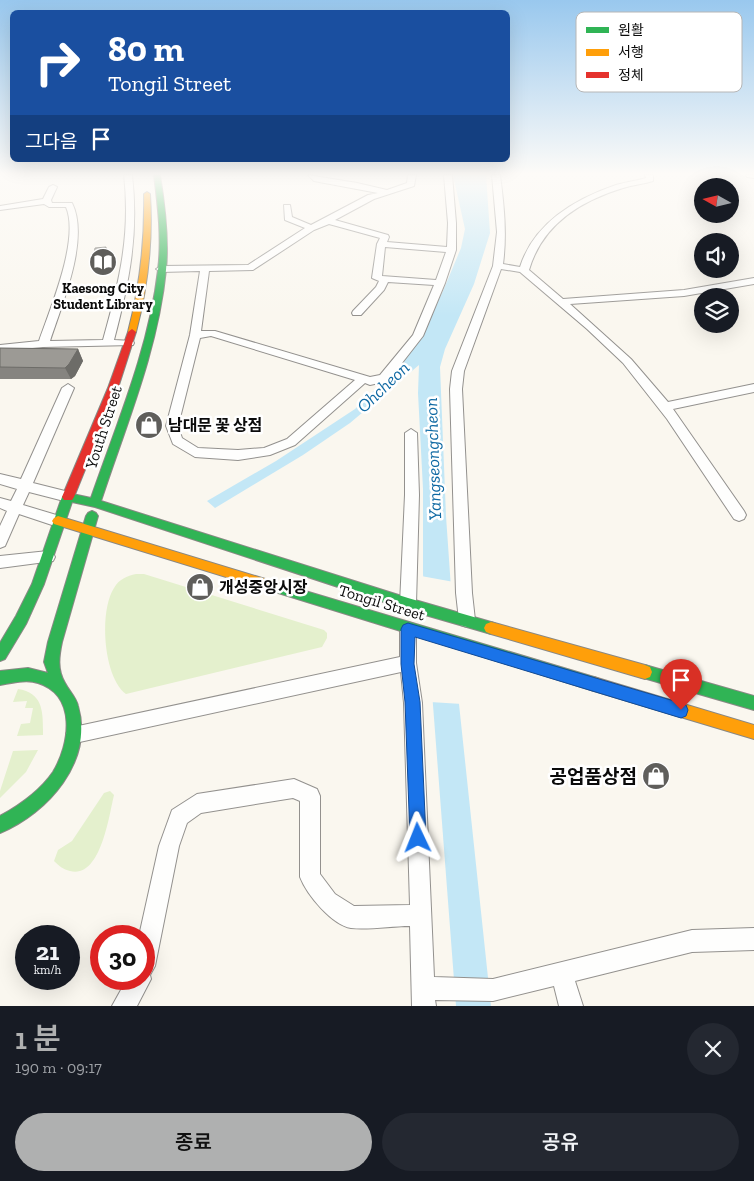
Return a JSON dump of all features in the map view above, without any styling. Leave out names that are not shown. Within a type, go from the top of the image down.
[{"type":"main road","name":"Youth Street","points":[[0,655],[17,631],[48,557],[58,521],[129,343],[146,272],[149,222]]},
{"type":"main road","name":"Youth Street","points":[[75,734],[75,714],[69,697],[58,684],[51,662],[95,503],[148,342],[161,268],[163,222]]},
{"type":"main road","name":"Tongil Street","points":[[68,497],[95,503],[408,604],[754,703]]},
{"type":"main road","name":"Tongil Street","points":[[58,521],[408,629],[754,732]]},
{"type":"main road","points":[[0,678],[27,674],[44,676],[58,684]]},
{"type":"main road","points":[[2,831],[17,816],[39,799],[57,778],[69,756],[75,734]]},
{"type":"street","points":[[43,344],[70,257],[73,222]]},
{"type":"street","points":[[108,343],[126,276],[131,222]]},
{"type":"street","points":[[297,222],[311,228]]},
{"type":"street","points":[[161,268],[235,266],[250,268],[311,228],[326,222]]},
{"type":"street","points":[[331,222],[385,237],[381,244],[377,278],[440,283]]},
{"type":"street","points":[[195,335],[211,334],[370,381],[384,378],[418,336],[440,283],[451,250],[452,222]]},
{"type":"street","points":[[467,620],[464,593],[456,389],[458,371],[498,266],[502,248],[501,222]]},
{"type":"street","points":[[524,270],[535,243],[546,227],[553,222]]},
{"type":"street","points":[[381,244],[451,250]]},
{"type":"street","points":[[498,266],[524,270],[526,274],[595,331],[627,362],[665,407],[739,516]]},
{"type":"street","points":[[205,268],[195,335],[172,426],[177,441],[195,452],[238,455],[265,452],[292,442],[363,379]]},
{"type":"street","points":[[357,313],[381,288],[384,279]]},
{"type":"street","points":[[560,302],[684,293],[754,281]]},
{"type":"street","points":[[0,348],[43,344],[129,343]]},
{"type":"street","points":[[0,542],[68,388]]},
{"type":"street","points":[[665,407],[754,388]]},
{"type":"street","points":[[408,604],[412,495],[411,433]]},
{"type":"street","name":"Tongil Street","points":[[0,479],[68,497]]},
{"type":"street","name":"Tongil Street","points":[[0,503],[58,521]]},
{"type":"street","points":[[0,562],[48,557]]},
{"type":"street","points":[[408,629],[408,664],[412,702],[424,997],[446,990],[493,990],[692,940],[754,939]]},
{"type":"street","points":[[75,734],[408,664]]},
{"type":"street","points":[[153,925],[169,846],[179,817],[197,804],[294,788],[310,796],[310,877],[328,901],[351,917],[420,915]]},
{"type":"street","points":[[561,972],[571,1006]]},
{"type":"street","points":[[124,1006],[133,990]]},
{"type":"green space","points":[[144,574],[324,630],[327,633],[327,638],[322,647],[126,694],[118,686],[108,659],[105,627],[106,612],[109,598],[118,582],[123,578]]},
{"type":"green space","points":[[18,689],[33,695],[40,705],[43,719],[43,735],[17,736],[21,724],[30,723],[33,708],[25,708],[27,701],[13,702]]},
{"type":"green space","points":[[38,750],[26,772],[0,798],[0,791],[13,751]]},
{"type":"green space","points":[[110,791],[114,795],[102,844],[96,856],[81,871],[70,871],[62,868],[54,861],[58,850],[72,841],[104,793]]},
{"type":"water","points":[[463,222],[489,222],[490,233],[474,284],[445,349],[440,367],[446,516],[459,704],[491,1006],[456,1006],[423,574],[423,489],[418,393],[419,365],[350,423],[303,455],[215,508],[207,501],[276,461],[355,409],[390,375],[419,340],[461,248],[465,229]]},
{"type":"pier","points":[[421,576],[454,582],[462,704],[430,702]]},
{"type":"building","points":[[106,247],[104,260],[93,261],[95,248]]},
{"type":"building","points":[[0,348],[78,349],[65,368],[0,367]]},
{"type":"traffic: fast","points":[[95,503],[125,417],[152,328],[162,270],[162,222]]},
{"type":"traffic: fast","points":[[0,655],[21,620],[38,584],[68,497],[95,503],[408,604],[491,628]]},
{"type":"traffic: fast","points":[[58,684],[51,662],[55,642],[92,516]]},
{"type":"traffic: fast","points":[[275,587],[594,684]]},
{"type":"traffic: fast","points":[[645,672],[754,703]]},
{"type":"traffic: fast","points":[[0,678],[33,675],[53,682],[64,692],[71,705],[74,719],[71,749],[58,777],[46,792],[32,804],[0,825]]},
{"type":"traffic: slow","points":[[132,332],[146,264],[148,222]]},
{"type":"traffic: slow","points":[[58,521],[275,587]]},
{"type":"traffic: slow","points":[[491,628],[645,672]]},
{"type":"traffic: slow","points":[[594,684],[754,732]]},
{"type":"traffic: jam","points":[[68,497],[113,388],[132,332]]},
{"type":"place","name":"Kaesong City Student Library","points":[[103,262]]},
{"type":"place","name":"남대문 꽃 상점","points":[[149,425]]},
{"type":"place","name":"개성중앙시장","points":[[200,587]]},
{"type":"place","name":"공업품상점","points":[[656,776]]},
{"type":"route","points":[[418,838],[412,702],[408,664],[408,629],[681,710]]},
{"type":"water label","name":"Ohcheon","points":[[383,387]]},
{"type":"water label","name":"Yangseongcheon","points":[[433,459]]}]
